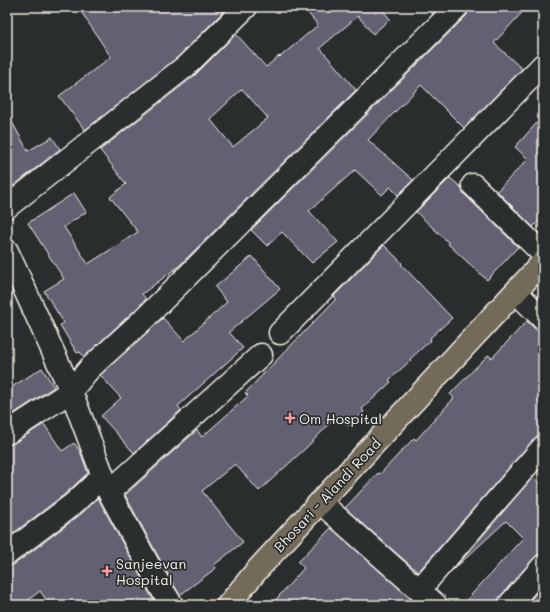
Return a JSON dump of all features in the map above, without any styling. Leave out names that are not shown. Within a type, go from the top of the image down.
[{"type":"main road","name":"Bhosari - Alandi Road","points":[[228,605],[258,569],[543,262]]},
{"type":"street","points":[[7,207],[186,66],[246,7]]},
{"type":"street","points":[[7,433],[72,391],[90,368],[145,318],[457,7]]},
{"type":"street","points":[[280,333],[543,65]]},
{"type":"street","points":[[473,185],[543,254]]},
{"type":"street","points":[[7,251],[72,391],[106,484],[161,588],[172,605]]},
{"type":"street","points":[[516,292],[543,320]]},
{"type":"street","points":[[7,554],[73,504],[106,484],[261,355]]},
{"type":"street","points":[[320,502],[430,601],[543,447]]},
{"type":"street","points":[[509,605],[543,566]]},
{"type":"building","points":[[78,7],[228,7],[178,57],[85,130],[59,96],[111,57]]},
{"type":"building","points":[[303,7],[380,7],[390,19],[373,34],[358,16],[320,48],[356,90],[179,266],[142,294],[146,299],[136,309],[84,357],[80,352],[77,353],[60,325],[64,323],[44,291],[64,279],[28,223],[74,193],[86,212],[64,227],[88,264],[138,232],[110,197],[126,184],[100,150],[194,76],[236,34],[266,67],[318,25]],"holes":[[[242,89],[268,118],[233,147],[210,119]]]},
{"type":"building","points":[[425,7],[439,7],[433,14]]},
{"type":"building","points":[[469,7],[527,7],[494,43],[522,69],[464,128],[421,85],[368,140],[413,180],[398,195],[390,187],[382,195],[355,170],[309,211],[338,242],[312,263],[282,232],[267,246],[251,230],[466,16],[469,11]]},
{"type":"building","points":[[7,113],[28,151],[52,137],[60,149],[7,191]]},
{"type":"building","points":[[543,116],[543,217],[533,227],[497,191],[528,159],[515,147]]},
{"type":"building","points":[[450,178],[461,187],[464,194],[518,247],[487,280],[416,212]]},
{"type":"building","points":[[384,245],[452,318],[389,380],[391,382],[362,409],[364,412],[348,426],[338,415],[307,447],[259,491],[235,464],[202,491],[243,542],[214,565],[216,568],[180,595],[125,495],[197,430],[202,437],[248,396],[245,393],[336,299],[334,296]]},
{"type":"building","points":[[252,256],[280,289],[229,332],[243,348],[178,406],[181,410],[134,453],[101,416],[121,398],[100,375],[163,318],[184,341],[227,302],[215,287]]},
{"type":"building","points":[[527,321],[543,334],[543,435],[539,435],[534,439],[418,572],[345,508],[414,438],[416,440],[454,398],[450,394],[488,355],[492,358]]},
{"type":"building","points":[[42,368],[54,387],[7,418],[7,390]]},
{"type":"building","points":[[44,424],[62,451],[74,443],[80,451],[88,473],[65,494],[7,538],[7,445],[14,443]]},
{"type":"building","points":[[533,477],[543,486],[543,554],[539,554],[534,558],[500,597],[497,605],[462,605],[523,538],[506,521],[453,570]]},
{"type":"building","points":[[98,498],[157,605],[50,605],[40,591],[22,605],[7,605],[7,566],[15,564],[81,514]]},
{"type":"building","points":[[331,528],[416,604],[271,605],[304,568],[298,562]]},
{"type":"building","points":[[543,585],[543,605],[526,605]]},
{"type":"place","name":"Om Hospital","points":[[290,418]]},
{"type":"place","name":"Sanjeevan Hospital","points":[[107,571]]}]
